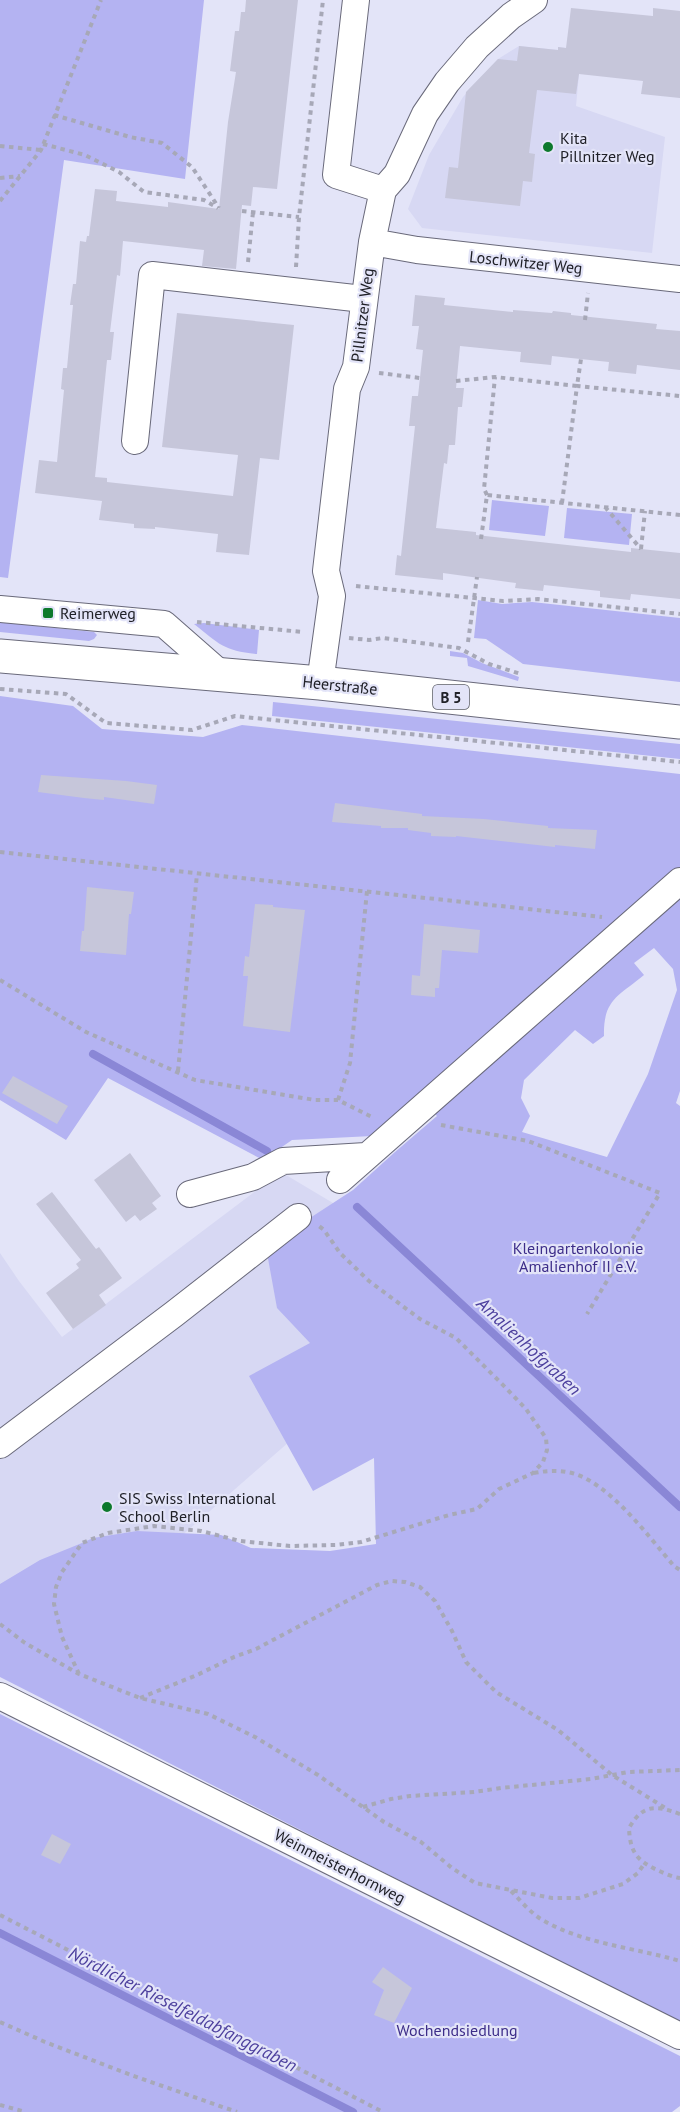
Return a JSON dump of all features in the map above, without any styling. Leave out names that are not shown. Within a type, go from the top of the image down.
[{"type":"main road","name":"Heerstraße","points":[[0,656],[320,683],[680,722]]},
{"type":"street","points":[[356,0],[336,175],[383,190]]},
{"type":"street","name":"Pillnitzer Weg","points":[[320,683],[332,596],[326,571],[345,400],[356,367],[363,299],[383,190],[397,174],[425,114],[447,82],[477,47],[511,16],[534,0]]},
{"type":"street","name":"Loschwitzer Weg","points":[[372,242],[428,251],[680,279]]},
{"type":"street","points":[[135,441],[152,275],[363,299]]},
{"type":"street","points":[[0,609],[164,624],[221,674]]},
{"type":"street","points":[[340,1180],[680,881]]},
{"type":"street","points":[[190,1194],[253,1177],[283,1161],[366,1156]]},
{"type":"street","points":[[0,1445],[298,1217]]},
{"type":"street","name":"Weinmeisterhornweg","points":[[0,1696],[680,2036]]},
{"type":"path","points":[[0,201],[41,150],[100,0]]},
{"type":"path","points":[[294,291],[299,217],[322,0]]},
{"type":"path","points":[[43,144],[85,155],[119,172],[144,192],[204,200],[219,208],[192,167],[162,143],[54,115]]},
{"type":"path","points":[[0,146],[41,150]]},
{"type":"path","points":[[0,178],[22,176]]},
{"type":"path","points":[[242,211],[299,217]]},
{"type":"path","points":[[245,286],[253,212]]},
{"type":"path","points":[[562,503],[581,359]]},
{"type":"path","points":[[378,373],[420,378]]},
{"type":"path","points":[[481,539],[487,495],[484,489],[495,377]]},
{"type":"path","points":[[456,381],[495,377],[680,396]]},
{"type":"path","points":[[487,495],[680,514]]},
{"type":"path","points":[[605,507],[641,549],[645,511]]},
{"type":"path","points":[[468,642],[477,577]]},
{"type":"path","points":[[356,586],[503,601],[538,599],[680,614]]},
{"type":"path","points":[[192,622],[205,621],[310,633]]},
{"type":"path","points":[[344,637],[369,640],[383,638],[459,648],[489,664],[524,675]]},
{"type":"path","points":[[0,689],[66,694],[106,723],[192,730],[235,716],[680,762]]},
{"type":"path","points":[[0,852],[616,918],[633,923]]},
{"type":"path","points":[[178,1071],[197,874]]},
{"type":"path","points":[[338,1100],[350,1063],[367,891]]},
{"type":"path","points":[[0,980],[86,1032],[195,1080],[315,1100],[338,1100],[402,1124],[528,1141],[660,1193],[587,1314]]},
{"type":"path","points":[[298,1217],[313,1216],[315,1224],[324,1230],[340,1253],[369,1281],[420,1319],[456,1338],[526,1409],[546,1438],[547,1450],[543,1462],[533,1473]]},
{"type":"path","points":[[79,1674],[62,1637],[54,1604],[56,1587],[62,1572],[82,1543],[108,1533],[154,1526],[201,1531],[240,1541],[290,1546],[361,1542],[448,1515],[477,1509],[500,1489],[533,1473],[568,1472],[585,1478],[622,1507],[680,1570]]},
{"type":"path","points":[[140,1698],[256,1648],[377,1585],[392,1581],[405,1582],[420,1587],[435,1601],[453,1631],[466,1662],[496,1692],[558,1730],[612,1775],[667,1809]]},
{"type":"path","points":[[0,1624],[25,1643],[79,1674],[140,1698],[208,1714],[287,1755],[384,1822],[421,1842],[452,1868],[475,1883],[552,1898],[579,1898],[623,1884],[638,1873],[644,1864]]},
{"type":"path","points":[[362,1807],[410,1796],[474,1792],[628,1772],[680,1770]]},
{"type":"path","points":[[680,1814],[657,1807],[643,1810],[636,1816],[629,1828],[633,1850],[644,1864],[680,1878]]},
{"type":"path","points":[[511,1890],[529,1910],[545,1922],[587,1939],[680,1961]]},
{"type":"path","points":[[0,1915],[383,2112]]},
{"type":"path","points":[[0,2022],[131,2075],[237,2112]]},
{"type":"path","points":[[0,2105],[26,2112]]},
{"type":"shaded area","name":"Kita Pillnitzer Weg","points":[[519,46],[558,50],[558,47],[574,49],[579,74],[576,106],[665,137],[652,253],[422,228],[408,209],[429,155],[463,97],[498,59]]},
{"type":"shaded area","name":"SIS Swiss International School Berlin","points":[[281,1172],[333,1203],[447,1304],[13,1683],[0,1676],[0,1253],[62,1337]]},
{"type":"green space","points":[[0,0],[204,0],[185,179],[64,160],[8,578],[0,577]]},
{"type":"green space","points":[[492,500],[549,506],[545,536],[489,530]]},
{"type":"green space","points":[[567,508],[632,514],[629,545],[564,538]]},
{"type":"green space","points":[[478,600],[502,604],[532,602],[680,618],[680,682],[523,664],[486,639],[474,638]]},
{"type":"green space","points":[[0,622],[94,632],[97,635],[89,641],[0,632]]},
{"type":"green space","points":[[204,623],[259,630],[257,654],[237,651],[222,645],[194,624]]},
{"type":"green space","points":[[450,651],[463,653],[519,677],[518,681],[468,666],[467,658],[450,656]]},
{"type":"green space","name":"Kleingartenkolonie Amalienhof II e.V.","points":[[0,696],[73,706],[102,729],[203,737],[242,725],[680,774],[680,1091],[676,1103],[680,1106],[680,2023],[0,1677],[0,1584],[40,1560],[93,1538],[137,1531],[221,1535],[251,1548],[330,1551],[376,1544],[374,1458],[313,1491],[249,1376],[310,1343],[277,1308],[267,1253],[313,1216],[353,1190],[437,1116],[417,1095],[372,1136],[292,1140],[263,1160],[108,1078],[66,1140],[0,1100]],"holes":[[[654,948],[673,969],[677,990],[648,1074],[607,1157],[522,1132],[530,1116],[521,1098],[524,1080],[575,1030],[593,1044],[604,1036],[606,1014],[614,999],[644,975],[634,963]]]},
{"type":"green space","points":[[273,702],[680,744],[680,759],[272,716]]},
{"type":"green space","name":"Wochendsiedlung","points":[[0,1714],[680,2056],[680,2106],[672,2112],[0,2112]]},
{"type":"building","points":[[246,0],[298,0],[277,189],[253,187],[251,206],[242,205],[236,269],[202,266],[204,250],[123,241],[120,276],[117,275],[110,332],[114,332],[111,360],[107,360],[95,477],[107,478],[107,482],[233,496],[238,455],[162,447],[177,313],[294,325],[279,460],[260,458],[249,555],[216,552],[218,534],[155,527],[155,529],[134,528],[134,524],[99,520],[102,501],[35,493],[39,460],[57,462],[64,390],[61,389],[63,368],[67,368],[73,305],[70,305],[73,284],[76,284],[80,241],[86,242],[89,236],[95,189],[117,191],[116,201],[168,207],[168,202],[219,209],[236,72],[230,71],[235,31],[239,31],[241,12],[245,12]]},
{"type":"building","points":[[571,8],[653,16],[653,8],[680,11],[680,98],[641,94],[643,81],[579,74],[576,94],[537,90],[529,153],[535,154],[532,182],[523,181],[520,206],[445,198],[449,167],[458,168],[466,92],[498,59],[517,61],[519,46],[558,50],[558,47],[566,48]]},
{"type":"building","points":[[415,295],[445,298],[444,305],[513,312],[513,310],[552,313],[553,311],[657,324],[656,329],[680,331],[680,370],[637,365],[636,374],[608,371],[609,362],[552,356],[551,365],[520,362],[521,352],[460,346],[456,388],[464,388],[462,407],[458,407],[455,445],[449,445],[447,464],[444,463],[436,528],[476,532],[476,535],[631,552],[631,548],[680,553],[680,599],[631,594],[630,600],[600,597],[600,591],[544,585],[543,591],[515,588],[516,583],[443,573],[443,580],[395,575],[397,555],[401,556],[415,426],[409,426],[412,396],[418,396],[423,350],[416,349],[419,326],[412,326]]},
{"type":"building","points":[[41,775],[157,785],[154,804],[104,797],[104,800],[38,792]]},
{"type":"building","points":[[335,803],[422,814],[422,816],[484,819],[548,826],[548,828],[597,830],[595,849],[456,836],[431,836],[431,833],[408,830],[408,828],[381,828],[381,826],[332,822]]},
{"type":"building","points":[[87,887],[134,892],[131,914],[129,914],[126,955],[80,951],[82,931],[84,931]]},
{"type":"building","points":[[255,904],[305,910],[290,1032],[243,1026],[248,976],[243,976],[245,956],[249,957]]},
{"type":"building","points":[[424,924],[480,930],[478,953],[442,950],[439,988],[435,988],[435,997],[411,995],[412,975],[420,976]]},
{"type":"building","points":[[13,1076],[68,1106],[57,1124],[2,1093]]},
{"type":"building","points":[[130,1153],[161,1196],[152,1203],[157,1209],[140,1221],[135,1215],[126,1222],[94,1180]]},
{"type":"building","points":[[52,1192],[96,1249],[99,1247],[122,1278],[99,1295],[106,1305],[73,1329],[46,1293],[79,1268],[76,1264],[81,1260],[36,1204]]},
{"type":"building","points":[[52,1834],[71,1844],[60,1864],[41,1855]]},
{"type":"building","points":[[383,1967],[412,1988],[394,2023],[374,2015],[384,1990],[372,1982]]},
{"type":"waterway","name":"Amalienhofgraben","points":[[93,1054],[267,1151]]},
{"type":"waterway","name":"Amalienhofgraben","points":[[357,1207],[680,1507]]},
{"type":"waterway","name":"Nördlicher Rieselfeldabfanggraben","points":[[0,1933],[353,2112]]},
{"type":"place","name":"Kita Pillnitzer Weg","points":[[548,147]]},
{"type":"place","name":"Reimerweg","points":[[48,613]]},
{"type":"place","name":"SIS Swiss International School Berlin","points":[[107,1507]]}]
